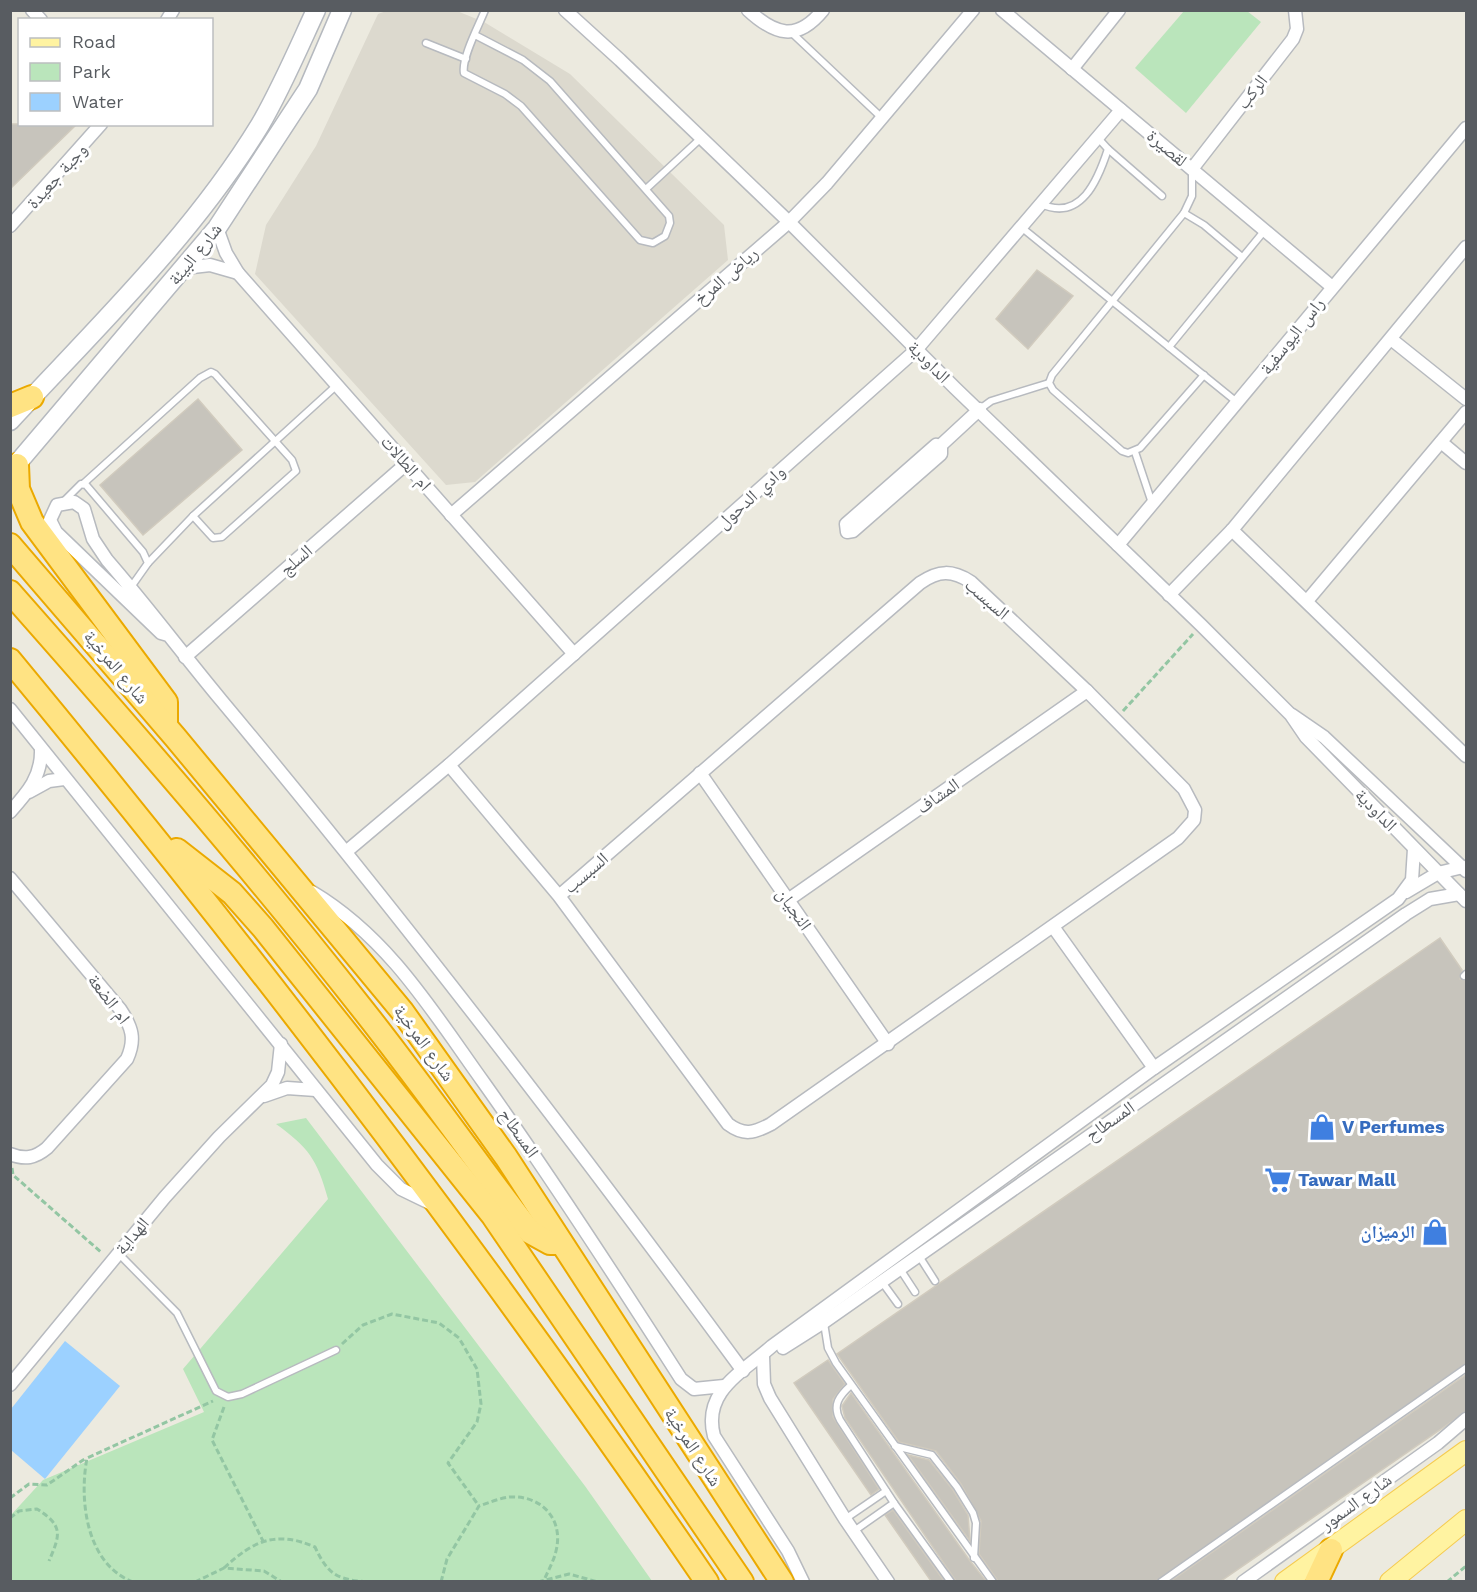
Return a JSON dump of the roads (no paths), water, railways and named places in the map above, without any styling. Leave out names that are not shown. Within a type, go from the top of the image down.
[{"type":"highway","points":[[10,406],[32,397]]},
{"type":"highway","points":[[14,468],[18,489],[32,522],[166,702],[168,713],[166,726]]},
{"type":"highway","name":"شارع المرخية","points":[[10,545],[166,726],[402,1011],[506,1157],[782,1581]]},
{"type":"highway","points":[[10,592],[147,749],[313,947],[420,1083],[530,1232],[539,1239],[561,1243]]},
{"type":"highway","points":[[10,660],[154,833],[440,1207],[536,1337],[707,1581]]},
{"type":"highway","points":[[154,833],[232,893],[263,928],[494,1216],[742,1581]]},
{"type":"highway","points":[[1316,1581],[1331,1550]]},
{"type":"main road","name":"شارع السمور","points":[[1285,1581],[1467,1451]]},
{"type":"main road","points":[[1390,1581],[1467,1520]]},
{"type":"street","name":"شارع البيئة","points":[[14,468],[217,228],[308,89],[342,10]]},
{"type":"street","name":"الداودية","points":[[564,10],[620,60],[789,222],[916,350],[980,409],[1201,625],[1291,715],[1306,737],[1463,897]]},
{"type":"street","points":[[748,10],[769,27],[792,33],[805,28],[823,10]]},
{"type":"street","name":"رياض المرخ","points":[[452,515],[789,222],[827,183],[973,10]]},
{"type":"street","name":"لقصيرة","points":[[1002,10],[1331,286]]},
{"type":"street","points":[[1072,69],[1119,10]]},
{"type":"street","name":"الركب","points":[[1192,169],[1293,39],[1297,29],[1295,10]]},
{"type":"street","name":"شارع البيئة","points":[[10,421],[189,224],[218,188],[260,125],[312,12]]},
{"type":"street","name":"وادي الدحول","points":[[347,851],[449,765],[916,350],[1121,110]]},
{"type":"street","name":"وجبة جعيدة","points":[[10,226],[99,126]]},
{"type":"street","name":"راس اليوسفية","points":[[1118,545],[1239,403],[1331,286],[1467,128]]},
{"type":"street","name":"ام الطالات","points":[[217,228],[226,253],[238,273],[574,654]]},
{"type":"street","points":[[1169,595],[1232,530],[1467,248]]},
{"type":"street","points":[[184,268],[210,265],[238,273]]},
{"type":"street","points":[[1390,339],[1467,399]]},
{"type":"street","points":[[896,487],[934,447],[940,446],[980,409]]},
{"type":"street","points":[[1307,601],[1467,412]]},
{"type":"street","points":[[1442,442],[1467,463]]},
{"type":"street","name":"السلج","points":[[185,657],[406,464]]},
{"type":"street","points":[[168,635],[161,633],[56,532],[50,520],[54,509],[63,502],[74,502],[84,509],[89,531],[98,549],[347,851],[589,1161],[743,1371]]},
{"type":"street","points":[[1232,530],[1466,756]]},
{"type":"street","name":"السبسب","points":[[449,765],[559,896],[728,1124],[738,1132],[749,1134],[771,1125],[1054,928],[1178,838],[1194,820],[1195,810],[1184,789],[1087,691],[971,582],[958,574],[946,572],[932,574],[559,896]]},
{"type":"street","name":"المشاف","points":[[788,900],[1087,691]]},
{"type":"street","points":[[10,709],[64,779],[137,865],[390,1180],[413,1196],[440,1207]]},
{"type":"street","name":"الداودية","points":[[1291,715],[1319,732],[1465,869]]},
{"type":"street","points":[[10,812],[28,792],[39,772],[41,749]]},
{"type":"street","name":"النجيان","points":[[700,773],[888,1044]]},
{"type":"street","points":[[28,792],[49,782],[64,779]]},
{"type":"street","points":[[1405,892],[1414,872],[1414,849]]},
{"type":"street","name":"المسطاح","points":[[803,1581],[789,1551],[714,1436],[711,1424],[712,1408],[724,1386],[763,1356],[776,1352],[1154,1068],[1405,892],[1438,873],[1465,869]]},
{"type":"street","name":"ام الضعة","points":[[10,878],[120,1009],[133,1033],[132,1047],[127,1059],[47,1148],[39,1155],[27,1158],[10,1154]]},
{"type":"street","name":"المسطاح","points":[[295,882],[337,908],[363,928],[413,984],[556,1186],[681,1379],[694,1389],[724,1386]]},
{"type":"street","name":"المسطاح","points":[[820,1318],[919,1256],[1406,914],[1430,899],[1463,897]]},
{"type":"street","points":[[1054,928],[1154,1068]]},
{"type":"street","name":"الهداية","points":[[10,1385],[115,1257],[219,1137],[262,1096],[278,1072],[281,1044]]},
{"type":"street","name":"الهداية","points":[[262,1096],[287,1088],[316,1090]]},
{"type":"street","points":[[763,1356],[765,1384],[770,1398],[845,1520],[888,1581]]},
{"type":"street","name":"شارع السمور","points":[[1243,1581],[1438,1443],[1467,1419]]},
{"type":"street","points":[[1437,1546],[1467,1533]]},
{"type":"lane","points":[[475,35],[541,73],[669,216],[670,223],[665,236],[653,243],[640,240],[513,99],[466,76],[463,68],[475,35],[485,10]]},
{"type":"lane","points":[[792,33],[882,118]]},
{"type":"lane","points":[[426,43],[466,59]]},
{"type":"lane","points":[[1098,138],[1162,196]]},
{"type":"lane","points":[[646,189],[700,139]]},
{"type":"lane","points":[[1041,204],[1053,210],[1071,207],[1098,178],[1108,149]]},
{"type":"lane","points":[[1049,383],[1052,375],[1184,213],[1192,196],[1192,169]]},
{"type":"lane","points":[[1184,213],[1204,225],[1242,257]]},
{"type":"lane","points":[[1021,227],[1239,403]]},
{"type":"lane","points":[[1169,347],[1265,229]]},
{"type":"lane","points":[[63,502],[200,378],[211,372],[219,377],[296,467],[293,474],[222,537],[213,538],[194,516]]},
{"type":"lane","points":[[1134,452],[1204,375]]},
{"type":"lane","points":[[980,409],[992,401],[1049,383]]},
{"type":"lane","points":[[1049,383],[1053,390],[1122,451],[1134,452]]},
{"type":"lane","points":[[131,587],[148,562],[194,516],[337,385]]},
{"type":"lane","points":[[1134,452],[1152,503]]},
{"type":"lane","points":[[83,484],[143,552],[148,562]]},
{"type":"lane","points":[[919,1256],[935,1281]]},
{"type":"lane","points":[[115,1257],[177,1313],[209,1380],[225,1396],[242,1394],[336,1350]]},
{"type":"lane","points":[[900,1269],[915,1292]]},
{"type":"lane","points":[[882,1281],[898,1304]]},
{"type":"lane","points":[[820,1318],[830,1353],[851,1385],[974,1558],[993,1581]]},
{"type":"lane","points":[[1161,1581],[1464,1370],[1467,1378]]},
{"type":"lane","points":[[851,1385],[838,1398],[837,1413],[894,1503],[951,1581]]},
{"type":"lane","points":[[895,1446],[933,1455],[957,1487],[973,1513],[976,1523],[974,1558]]},
{"type":"lane","points":[[845,1520],[886,1491]]},
{"type":"lane","points":[[853,1531],[894,1503]]},
{"type":"water","points":[[65,1341],[120,1386],[45,1479],[11,1450],[11,1409]]},
{"type":"place","name":"V Perfumes","points":[[1322,1127]]},
{"type":"place","name":"Tawar Mall","points":[[1278,1180]]},
{"type":"place","name":"الرميزان","points":[[1435,1232]]}]
